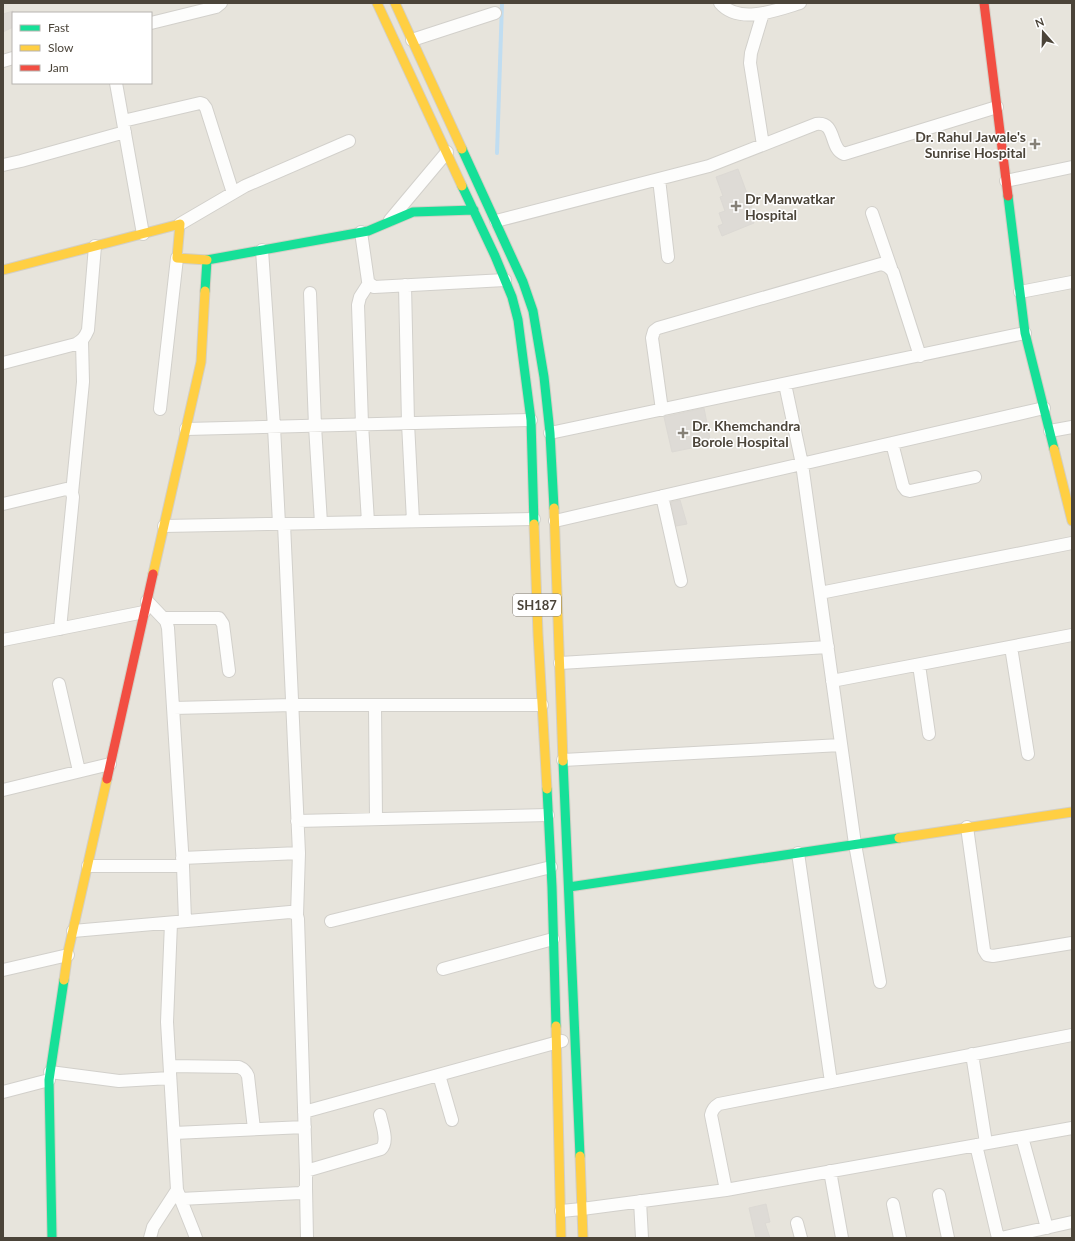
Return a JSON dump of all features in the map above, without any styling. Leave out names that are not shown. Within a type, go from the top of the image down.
[{"type":"street","points":[[152,23],[216,7],[221,3]]},
{"type":"street","name":"SH187","points":[[377,3],[474,210],[512,297],[518,320],[531,420],[538,634],[551,868],[562,1238]]},
{"type":"street","name":"SH187","points":[[395,3],[523,282],[533,311],[544,376],[550,433],[555,521],[583,1238]]},
{"type":"street","points":[[720,3],[727,9],[745,15],[800,3]]},
{"type":"street","points":[[984,3],[1025,334],[1072,521]]},
{"type":"street","points":[[763,145],[750,63],[751,53],[768,9]]},
{"type":"street","points":[[412,40],[495,13]]},
{"type":"street","points":[[116,84],[143,234]]},
{"type":"street","points":[[3,165],[22,161],[124,126],[200,103],[206,108],[233,193]]},
{"type":"street","points":[[496,222],[709,166],[816,124],[825,124],[839,151],[844,154],[997,107]]},
{"type":"street","points":[[3,270],[180,224],[251,183],[349,141]]},
{"type":"street","points":[[388,222],[447,152]]},
{"type":"street","points":[[1006,181],[1072,166]]},
{"type":"street","points":[[659,179],[668,257]]},
{"type":"street","points":[[178,258],[207,260],[368,231],[413,212],[474,210]]},
{"type":"street","points":[[872,213],[890,268]]},
{"type":"street","points":[[160,409],[178,258],[180,224]]},
{"type":"street","points":[[361,232],[368,280],[374,287],[505,280]]},
{"type":"street","points":[[3,363],[76,344],[82,341],[86,336],[88,330],[95,246]]},
{"type":"street","points":[[262,250],[281,524],[299,853],[297,915],[305,1127],[307,1238]]},
{"type":"street","points":[[52,1238],[49,1076],[68,955],[201,362],[207,260]]},
{"type":"street","points":[[662,410],[652,338],[654,331],[658,328],[881,264],[886,264],[893,272],[920,356]]},
{"type":"street","points":[[1020,292],[1072,282]]},
{"type":"street","points":[[368,522],[362,424],[358,305],[360,298],[369,283]]},
{"type":"street","points":[[405,285],[408,423],[413,521]]},
{"type":"street","points":[[310,293],[315,426],[321,523]]},
{"type":"street","points":[[550,433],[1025,334]]},
{"type":"street","points":[[60,629],[83,382],[82,341]]},
{"type":"street","points":[[785,384],[802,464],[855,844],[880,982]]},
{"type":"street","points":[[555,521],[1044,408]]},
{"type":"street","points":[[186,429],[531,420]]},
{"type":"street","points":[[1050,431],[1072,427]]},
{"type":"street","points":[[892,443],[903,486],[906,490],[910,491],[975,476]]},
{"type":"street","points":[[3,504],[66,489],[70,490],[72,493]]},
{"type":"street","points":[[662,496],[681,581]]},
{"type":"street","points":[[164,526],[534,519]]},
{"type":"street","points":[[820,593],[1072,543]]},
{"type":"street","points":[[3,640],[60,629],[146,606],[166,621],[168,628],[183,862],[185,921]]},
{"type":"street","points":[[164,618],[219,618],[223,624],[229,671]]},
{"type":"street","points":[[832,681],[1072,635]]},
{"type":"street","points":[[560,663],[828,646]]},
{"type":"street","points":[[1011,647],[1028,754]]},
{"type":"street","points":[[919,665],[929,734]]},
{"type":"street","points":[[59,684],[79,771]]},
{"type":"street","points":[[173,708],[292,705],[542,705]]},
{"type":"street","points":[[375,705],[376,819]]},
{"type":"street","points":[[564,760],[841,745]]},
{"type":"street","points":[[3,790],[110,764]]},
{"type":"street","points":[[569,887],[1072,812]]},
{"type":"street","points":[[297,821],[548,814]]},
{"type":"street","points":[[967,827],[984,950],[987,955],[992,956],[1072,943]]},
{"type":"street","points":[[88,866],[183,862],[299,853]]},
{"type":"street","points":[[798,853],[831,1082]]},
{"type":"street","points":[[331,922],[551,868]]},
{"type":"street","points":[[73,931],[290,912],[297,915]]},
{"type":"street","points":[[171,923],[168,1022],[178,1194],[196,1238]]},
{"type":"street","points":[[443,969],[553,939]]},
{"type":"street","points":[[3,970],[68,955]]},
{"type":"street","points":[[726,1190],[711,1115],[712,1110],[719,1104],[1072,1035]]},
{"type":"street","points":[[304,1112],[575,1039]]},
{"type":"street","points":[[972,1054],[981,1144],[998,1238]]},
{"type":"street","points":[[3,1092],[49,1076],[119,1081],[170,1072],[239,1067],[246,1072],[248,1076],[254,1129]]},
{"type":"street","points":[[439,1075],[452,1120]]},
{"type":"street","points":[[306,1171],[384,1147],[385,1141],[380,1115]]},
{"type":"street","points":[[174,1133],[305,1127]]},
{"type":"street","points":[[561,1211],[726,1190],[1072,1128]]},
{"type":"street","points":[[1022,1137],[1046,1228]]},
{"type":"street","points":[[830,1171],[842,1238]]},
{"type":"street","points":[[178,1194],[301,1193],[306,1188]]},
{"type":"street","points":[[150,1238],[153,1227],[178,1194]]},
{"type":"street","points":[[939,1195],[948,1238]]},
{"type":"street","points":[[640,1201],[642,1238]]},
{"type":"street","points":[[893,1204],[900,1238]]},
{"type":"street","points":[[1001,1238],[1072,1222]]},
{"type":"street","points":[[797,1223],[801,1238]]},
{"type":"shaded area","points":[[3,3],[1072,3],[1072,1238],[3,1238]]},
{"type":"building","points":[[13,11],[12,28],[3,32],[3,14]]},
{"type":"building","points":[[738,169],[752,207],[749,208],[754,223],[722,236],[718,226],[723,224],[719,213],[725,211],[720,197],[723,196],[716,177]]},
{"type":"building","points":[[704,408],[711,444],[672,452],[664,417]]},
{"type":"building","points":[[680,500],[687,524],[676,526],[671,502]]},
{"type":"building","points":[[766,1204],[770,1222],[765,1223],[770,1238],[756,1238],[749,1208]]},
{"type":"waterway","points":[[497,153],[502,3]]},
{"type":"traffic: fast","points":[[462,149],[523,282],[533,311],[544,377],[550,433],[554,508]]},
{"type":"traffic: fast","points":[[462,186],[495,256],[512,297],[518,320],[531,420],[534,524]]},
{"type":"traffic: fast","points":[[1008,196],[1025,333],[1054,449]]},
{"type":"traffic: fast","points":[[205,291],[207,260],[368,231],[413,212],[474,210]]},
{"type":"traffic: fast","points":[[563,761],[580,1156]]},
{"type":"traffic: fast","points":[[547,789],[552,887],[556,1026]]},
{"type":"traffic: fast","points":[[569,887],[899,838]]},
{"type":"traffic: fast","points":[[52,1238],[49,1080],[64,980]]},
{"type":"traffic: slow","points":[[377,3],[462,186]]},
{"type":"traffic: slow","points":[[395,3],[462,149]]},
{"type":"traffic: slow","points":[[3,270],[180,224],[177,258],[207,260]]},
{"type":"traffic: slow","points":[[153,574],[201,362],[205,291]]},
{"type":"traffic: slow","points":[[1054,449],[1072,521]]},
{"type":"traffic: slow","points":[[554,508],[563,761]]},
{"type":"traffic: slow","points":[[534,524],[538,634],[547,789]]},
{"type":"traffic: slow","points":[[64,980],[68,952],[107,779]]},
{"type":"traffic: slow","points":[[899,838],[1072,812]]},
{"type":"traffic: slow","points":[[556,1026],[561,1238]]},
{"type":"traffic: slow","points":[[580,1156],[583,1238]]},
{"type":"traffic: jam","points":[[984,3],[1008,196]]},
{"type":"traffic: jam","points":[[107,779],[153,574]]},
{"type":"place","name":"Dr. Rahul Jawale's Sunrise Hospital","points":[[1035,144]]},
{"type":"place","name":"Dr Manwatkar Hospital","points":[[736,206]]},
{"type":"place","name":"Dr. Khemchandra Borole Hospital","points":[[683,433]]}]
